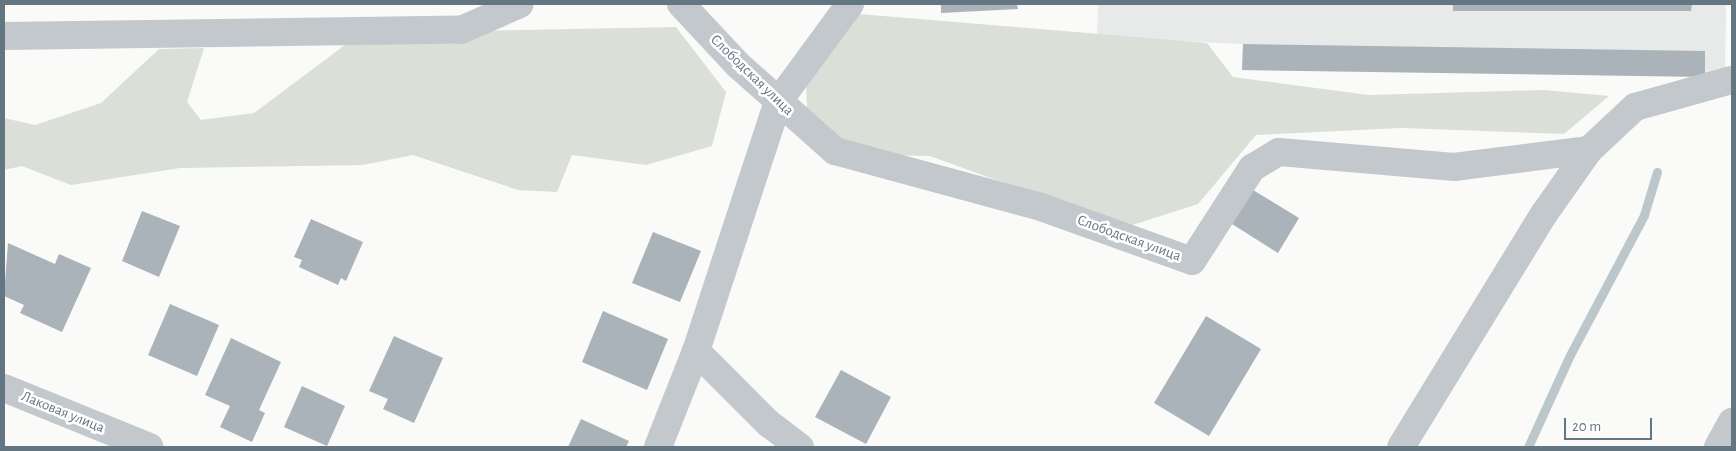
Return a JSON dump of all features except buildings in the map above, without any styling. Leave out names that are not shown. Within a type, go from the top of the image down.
[{"type":"street","points":[[4,36],[461,30],[520,4]]},
{"type":"street","name":"Слободская улица","points":[[681,4],[778,102],[835,151],[1041,207],[1192,261],[1252,168],[1280,152],[1454,167],[1589,150]]},
{"type":"street","points":[[658,447],[696,351],[778,102],[850,4]]},
{"type":"street","points":[[1401,447],[1544,214],[1589,150],[1635,107],[1732,80]]},
{"type":"street","points":[[696,351],[768,423],[800,447]]},
{"type":"street","name":"Лаковая улица","points":[[4,388],[149,447]]},
{"type":"street","points":[[1718,447],[1732,422]]},
{"type":"shaded area","points":[[1098,4],[1726,4],[1725,77],[1242,70],[1243,44],[1097,37]]},
{"type":"shaded area","points":[[859,14],[1207,43],[1233,77],[1369,95],[1544,90],[1609,96],[1564,134],[1401,128],[1256,135],[1198,204],[1126,227],[930,156],[844,154],[807,109],[806,78]]},
{"type":"shaded area","points":[[676,27],[726,92],[712,146],[646,165],[572,155],[557,192],[518,190],[413,155],[363,165],[180,168],[71,185],[22,166],[4,170],[4,118],[35,125],[101,103],[159,49],[204,48],[187,102],[201,120],[254,113],[361,33]]},
{"type":"waterway","points":[[1528,447],[1570,355],[1644,215],[1657,172]]}]
